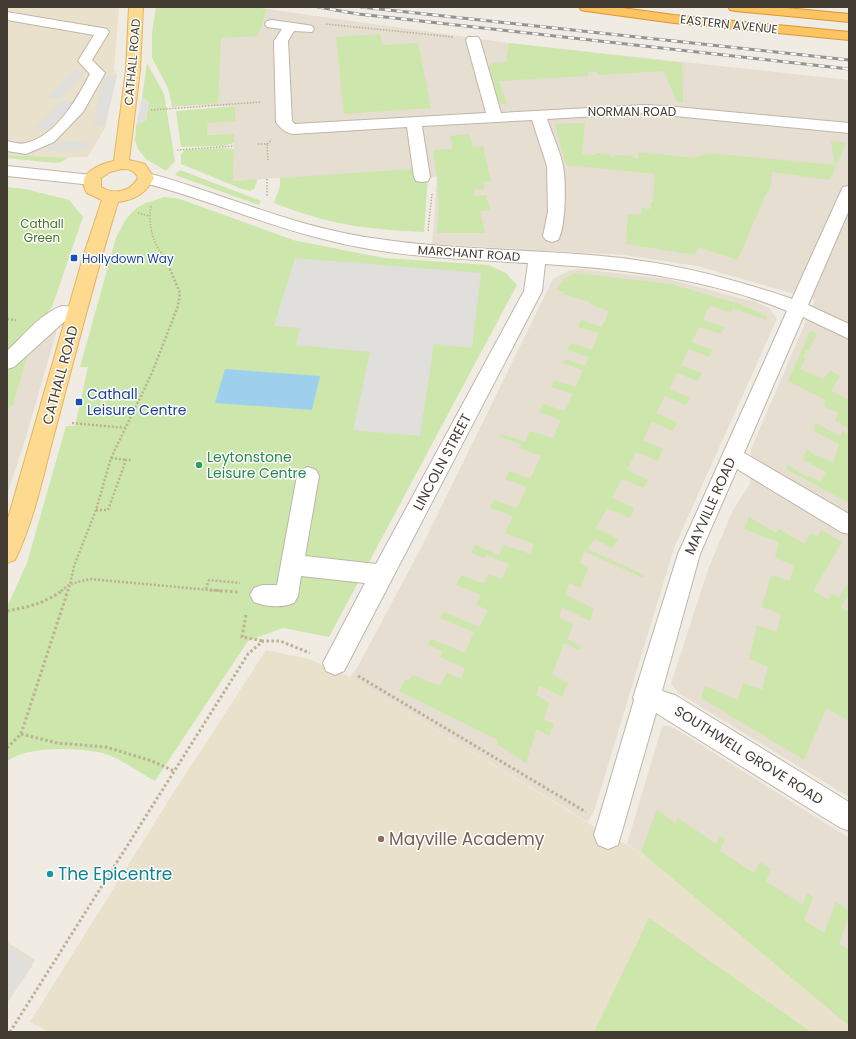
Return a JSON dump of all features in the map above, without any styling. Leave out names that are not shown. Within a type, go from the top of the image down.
[{"type":"highway","name":"EASTERN AVENUE","points":[[586,7],[674,19],[849,36]]},
{"type":"highway","name":"EASTERN AVENUE","points":[[734,7],[849,18]]},
{"type":"main road","name":"CATHALL ROAD","points":[[121,164],[133,70],[136,7]]},
{"type":"main road","points":[[121,164],[139,167],[144,172],[146,178],[138,189],[126,195],[112,197],[98,193],[93,189],[92,180],[103,169],[121,164]]},
{"type":"main road","name":"CATHALL ROAD","points":[[7,553],[12,542],[33,474],[93,254],[112,197]]},
{"type":"street","points":[[7,16],[102,32],[85,61],[98,73],[78,109],[49,139],[26,149],[7,146]]},
{"type":"street","points":[[272,24],[307,29]]},
{"type":"street","points":[[282,100],[281,41],[290,26]]},
{"type":"street","points":[[473,40],[495,116]]},
{"type":"street","name":"NORMAN ROAD","points":[[282,100],[284,122],[288,127],[299,129],[495,116],[666,110],[849,128]]},
{"type":"street","points":[[538,114],[555,166],[556,212],[552,236]]},
{"type":"street","points":[[414,122],[422,177]]},
{"type":"street","points":[[7,171],[92,180]]},
{"type":"street","name":"MARCHANT ROAD","points":[[146,178],[164,182],[300,229],[376,244],[429,251],[591,261],[668,270],[757,293],[820,315],[849,332]]},
{"type":"street","name":"MAYVILLE ROAD","points":[[609,830],[646,698],[689,554],[849,191]]},
{"type":"street","name":"LINCOLN STREET","points":[[335,663],[534,291],[537,258]]},
{"type":"street","points":[[7,362],[44,327],[62,313],[77,313]]},
{"type":"street","points":[[732,457],[760,471],[849,525]]},
{"type":"street","points":[[250,595],[286,596],[308,476]]},
{"type":"street","points":[[292,565],[382,575]]},
{"type":"street","name":"SOUTHWELL GROVE ROAD","points":[[646,698],[666,704],[849,817]]},
{"type":"path","points":[[326,24],[473,40]]},
{"type":"path","points":[[127,111],[282,100]]},
{"type":"path","points":[[267,144],[268,160]]},
{"type":"path","points":[[177,150],[234,146]]},
{"type":"path","points":[[427,236],[432,191]]},
{"type":"path","points":[[7,748],[21,734],[70,584],[74,566],[96,510],[111,458],[127,428],[178,306],[180,293],[167,262],[156,245],[150,226],[149,216],[151,204]]},
{"type":"path","points":[[69,422],[127,428]]},
{"type":"path","points":[[111,458],[132,460]]},
{"type":"path","points":[[96,510],[108,510],[126,460]]},
{"type":"path","points":[[7,611],[30,607],[49,600],[70,584],[90,578],[206,589],[250,595]]},
{"type":"path","points":[[206,589],[209,580],[250,595]]},
{"type":"path","points":[[250,595],[242,637],[263,641],[280,641],[335,663],[609,830]]},
{"type":"path","points":[[10,1032],[248,654],[263,641]]},
{"type":"path","points":[[21,734],[57,743],[106,747],[152,761],[174,771]]},
{"type":"shaded area","points":[[7,7],[119,7],[114,69],[117,74],[105,128],[88,157],[58,158],[7,155]]},
{"type":"shaded area","points":[[205,7],[252,7],[509,43],[849,80],[849,797],[678,693],[671,683],[709,567],[733,510],[750,484],[751,449],[815,300],[697,266],[624,255],[432,244],[437,177],[280,186],[280,178],[233,181],[234,134],[207,135],[208,123],[235,106],[183,105],[188,40]]},
{"type":"shaded area","points":[[74,70],[86,72],[60,99],[47,97]]},
{"type":"shaded area","points":[[104,76],[117,76],[105,125],[93,126]]},
{"type":"shaded area","points":[[142,97],[149,102],[146,120],[136,125]]},
{"type":"shaded area","points":[[63,100],[75,102],[47,131],[35,128]]},
{"type":"shaded area","points":[[90,141],[86,151],[47,151],[52,142]]},
{"type":"shaded area","points":[[295,258],[481,273],[472,348],[434,344],[420,436],[353,430],[370,352],[296,345],[300,328],[274,326]]},
{"type":"shaded area","points":[[579,269],[668,279],[747,300],[752,300],[769,308],[777,319],[674,548],[595,808],[588,822],[350,677],[357,668],[421,548],[553,279],[568,271]]},
{"type":"shaded area","points":[[7,328],[57,330],[25,440],[7,495]]},
{"type":"shaded area","name":"Mayville Academy","points":[[266,650],[309,659],[350,677],[608,835],[641,852],[849,1026],[849,1032],[49,1032],[30,1022],[172,795]]},
{"type":"shaded area","points":[[664,726],[670,726],[679,731],[849,838],[849,1026],[641,852],[627,844],[661,730]]},
{"type":"shaded area","points":[[7,942],[35,960],[7,1003]]},
{"type":"shaded area","points":[[7,948],[33,965],[7,1003]]},
{"type":"green space","points":[[156,7],[252,7],[267,9],[258,36],[221,38],[218,103],[172,107],[168,88],[152,58],[152,32]]},
{"type":"green space","points":[[380,34],[382,45],[418,43],[431,108],[344,114],[336,37]]},
{"type":"green space","points":[[509,43],[682,63],[683,103],[677,102],[664,71],[598,75],[597,72],[588,72],[588,76],[499,81],[507,105],[499,102],[488,67],[493,63],[506,62]]},
{"type":"green space","points":[[147,63],[164,94],[175,161],[166,171],[146,159],[138,149],[135,141],[136,125],[146,120],[149,102],[142,97]]},
{"type":"green space","points":[[235,106],[235,121],[208,123],[207,135],[234,134],[234,143],[223,146],[181,147],[176,111]]},
{"type":"green space","points":[[585,123],[582,154],[610,154],[610,157],[614,157],[615,155],[633,156],[633,158],[638,159],[638,152],[694,158],[708,153],[835,165],[831,141],[846,143],[830,180],[772,172],[770,189],[765,196],[738,260],[698,247],[695,255],[626,244],[628,214],[641,215],[642,208],[651,209],[655,174],[566,165],[555,124]]},
{"type":"green space","points":[[469,134],[473,147],[483,146],[491,181],[483,182],[484,189],[474,190],[475,196],[486,195],[490,210],[480,211],[485,233],[437,233],[439,203],[437,190],[439,190],[433,150],[453,149],[450,136]]},
{"type":"green space","points":[[224,148],[234,149],[233,181],[258,179],[254,189],[250,191],[242,189],[181,164],[181,154],[185,150]]},
{"type":"green space","points":[[7,155],[68,158],[61,162],[54,163],[7,158]]},
{"type":"green space","points":[[413,169],[414,177],[428,177],[424,232],[384,230],[348,225],[312,216],[274,203],[280,186],[280,178]]},
{"type":"green space","points":[[180,170],[261,201],[259,205],[175,175]]},
{"type":"green space","name":"Cathall Green","points":[[7,187],[25,189],[69,200],[83,217],[52,307],[7,357]]},
{"type":"green space","points":[[164,197],[180,199],[293,240],[384,258],[489,265],[506,273],[517,285],[329,637],[283,628],[248,641],[155,781],[109,755],[86,750],[41,750],[15,756],[7,762],[7,607],[27,563],[66,426],[75,426],[88,367],[80,367],[116,238],[125,221],[134,210],[146,203]]},
{"type":"green space","points":[[576,273],[670,284],[737,303],[767,316],[766,320],[733,308],[731,313],[710,305],[703,320],[724,327],[721,334],[699,327],[692,342],[713,350],[709,357],[689,349],[681,365],[702,373],[698,381],[677,373],[669,389],[690,398],[686,405],[665,396],[656,413],[677,422],[673,431],[652,422],[643,440],[663,449],[658,461],[636,452],[627,470],[648,480],[644,488],[622,479],[612,498],[634,508],[630,518],[607,508],[596,528],[618,539],[613,548],[594,539],[588,549],[644,575],[643,578],[584,551],[580,563],[588,567],[581,588],[569,583],[566,595],[594,609],[590,621],[562,607],[559,617],[573,625],[567,639],[581,646],[579,650],[564,643],[552,674],[568,683],[562,697],[539,685],[536,695],[549,703],[544,719],[554,724],[549,736],[537,729],[526,763],[497,744],[498,740],[399,691],[406,679],[410,680],[413,675],[440,686],[447,673],[461,679],[465,668],[440,657],[443,651],[428,645],[431,639],[465,653],[474,632],[440,618],[443,612],[480,627],[488,610],[476,605],[481,595],[456,585],[461,575],[484,584],[489,574],[502,579],[509,564],[486,555],[484,558],[471,553],[475,545],[499,555],[504,545],[530,554],[534,544],[505,533],[513,516],[490,508],[494,500],[517,508],[527,487],[505,479],[509,471],[530,479],[541,456],[519,448],[521,444],[499,437],[501,434],[525,442],[530,431],[553,438],[561,420],[539,412],[543,404],[565,411],[573,394],[551,387],[554,380],[576,387],[583,370],[563,363],[565,359],[585,366],[589,357],[567,350],[571,343],[592,350],[599,333],[578,327],[581,320],[602,327],[609,311],[589,304],[590,302],[563,294],[564,292],[556,290],[565,278]]},
{"type":"green space","points":[[810,331],[817,334],[809,350],[806,350],[803,357],[806,358],[800,369],[823,379],[830,371],[840,376],[831,391],[849,400],[849,503],[786,469],[788,465],[807,477],[811,477],[821,482],[826,472],[803,459],[807,449],[816,456],[820,456],[833,463],[839,444],[814,431],[815,423],[840,436],[842,431],[847,434],[848,428],[835,421],[838,413],[824,406],[826,400],[788,381]]},
{"type":"green space","points":[[28,353],[13,405],[7,409],[7,373],[23,355]]},
{"type":"green space","points":[[749,517],[776,533],[779,529],[804,544],[811,533],[818,537],[821,530],[842,542],[813,591],[828,600],[832,593],[839,598],[846,585],[849,587],[849,593],[841,607],[849,612],[849,721],[826,708],[804,760],[701,698],[705,686],[738,700],[743,683],[762,690],[768,667],[749,659],[757,625],[777,632],[781,614],[762,607],[771,575],[790,581],[794,565],[775,558],[779,542],[744,529]]},
{"type":"green space","points":[[657,809],[675,823],[678,818],[716,844],[720,836],[725,839],[720,851],[754,873],[760,862],[771,869],[766,881],[803,905],[807,893],[813,897],[804,920],[824,933],[836,902],[849,911],[849,916],[839,943],[849,950],[849,1026],[641,852]]},
{"type":"green space","points":[[649,918],[811,1032],[594,1032]]},
{"type":"water","points":[[225,369],[320,376],[312,410],[215,403]]},
{"type":"railway","points":[[318,7],[358,14],[849,69]]},
{"type":"railway","points":[[361,7],[849,60]]},
{"type":"place","name":"Hollydown Way","points":[[74,258]]},
{"type":"place","name":"Cathall Leisure Centre","points":[[79,402]]},
{"type":"place","name":"Leytonstone Leisure Centre","points":[[199,465]]},
{"type":"place","name":"Mayville Academy","points":[[381,839]]},
{"type":"place","name":"The Epicentre","points":[[50,874]]}]
